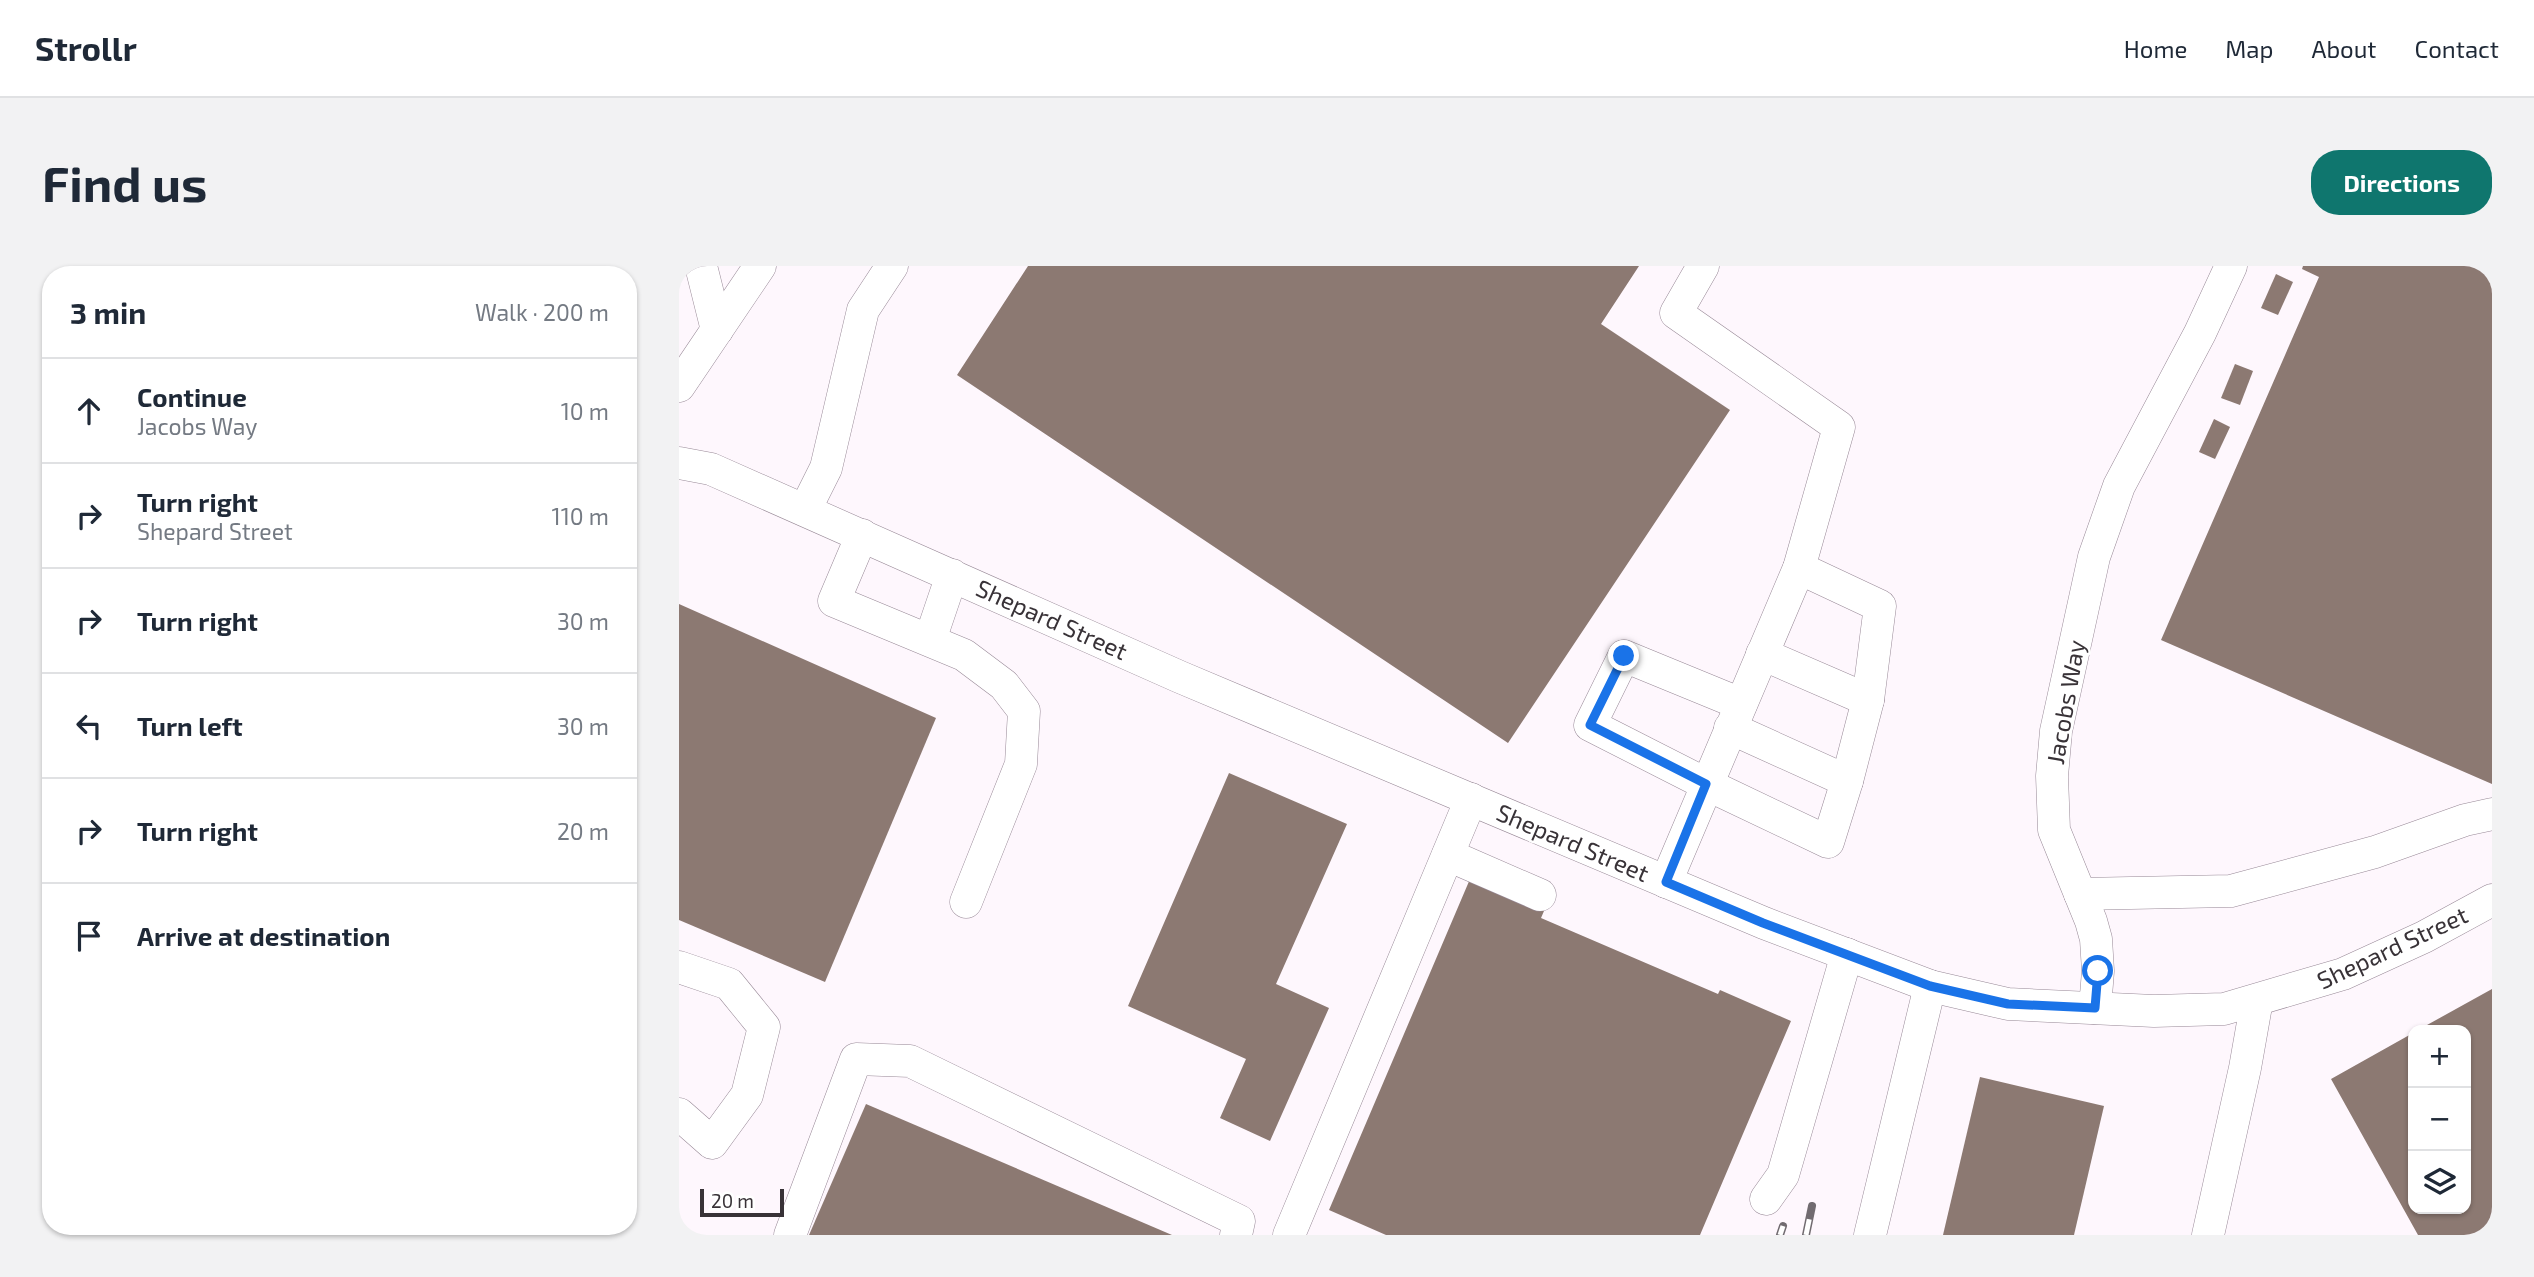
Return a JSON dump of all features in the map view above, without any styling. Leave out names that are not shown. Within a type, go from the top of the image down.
[{"type":"street","points":[[701,266],[717,330]]},
{"type":"street","points":[[679,386],[760,266]]},
{"type":"street","points":[[805,510],[826,468],[863,310],[891,266]]},
{"type":"street","points":[[1666,882],[1799,568],[1839,427],[1676,313],[1703,266]]},
{"type":"street","name":"Jacobs Way","points":[[2095,1008],[2098,971],[2096,939],[2055,830],[2052,776],[2056,731],[2094,557],[2119,486],[2200,333],[2231,266]]},
{"type":"street","name":"Shepard Street","points":[[679,463],[711,469],[1180,677],[1763,923],[1930,986],[2008,1004],[2154,1011],[2224,1009],[2343,974],[2424,937],[2492,900]]},
{"type":"street","points":[[862,535],[834,601],[964,655],[1004,685],[1024,711],[1021,764],[966,902]]},
{"type":"street","points":[[1799,568],[1880,606],[1868,700],[1847,781],[1828,842],[1590,725],[1624,656],[1736,716],[1847,781]]},
{"type":"street","points":[[930,640],[952,575]]},
{"type":"street","points":[[1762,654],[1868,700]]},
{"type":"street","points":[[1289,1235],[1471,799]]},
{"type":"street","points":[[2080,894],[2231,891],[2375,852],[2465,820],[2492,814]]},
{"type":"street","points":[[1448,855],[1540,895]]},
{"type":"street","points":[[1766,1199],[1783,1175],[1846,954]]},
{"type":"street","points":[[679,967],[729,984],[764,1027],[747,1095],[712,1143],[679,1114]]},
{"type":"street","points":[[1870,1235],[1930,986]]},
{"type":"street","points":[[2208,1235],[2245,1068],[2257,1000]]},
{"type":"street","points":[[790,1235],[856,1059],[910,1061],[1239,1221],[1236,1235]]},
{"type":"building","points":[[1028,266],[1639,266],[1601,324],[1730,410],[1508,743],[957,375]]},
{"type":"building","points":[[2303,266],[2492,266],[2492,784],[2161,640],[2319,277],[2302,269]]},
{"type":"building","points":[[2276,274],[2293,282],[2278,315],[2261,308]]},
{"type":"building","points":[[2235,364],[2253,371],[2240,405],[2221,398]]},
{"type":"building","points":[[2214,419],[2230,427],[2215,459],[2199,452]]},
{"type":"building","points":[[679,604],[936,718],[825,982],[679,920]]},
{"type":"building","points":[[1229,773],[1347,824],[1276,984],[1329,1008],[1270,1141],[1220,1118],[1246,1059],[1128,1006]]},
{"type":"building","points":[[1470,879],[1544,911],[1541,918],[1718,994],[1720,990],[1791,1021],[1700,1235],[1386,1235],[1329,1210]]},
{"type":"building","points":[[2492,989],[2492,1235],[2418,1235],[2331,1079],[2408,1036],[2408,1214],[2471,1214],[2471,1025],[2427,1025]]},
{"type":"building","points":[[1980,1077],[2104,1106],[2074,1235],[1943,1235]]},
{"type":"building","points":[[866,1104],[1172,1235],[809,1235]]},
{"type":"railway","points":[[1806,1235],[1812,1206]]},
{"type":"railway","points":[[1780,1235],[1783,1226]]},
{"type":"route","points":[[1624,656],[1590,725],[1706,784],[1666,882],[1763,923],[1930,986],[2008,1004],[2095,1008],[2098,971]]}]
